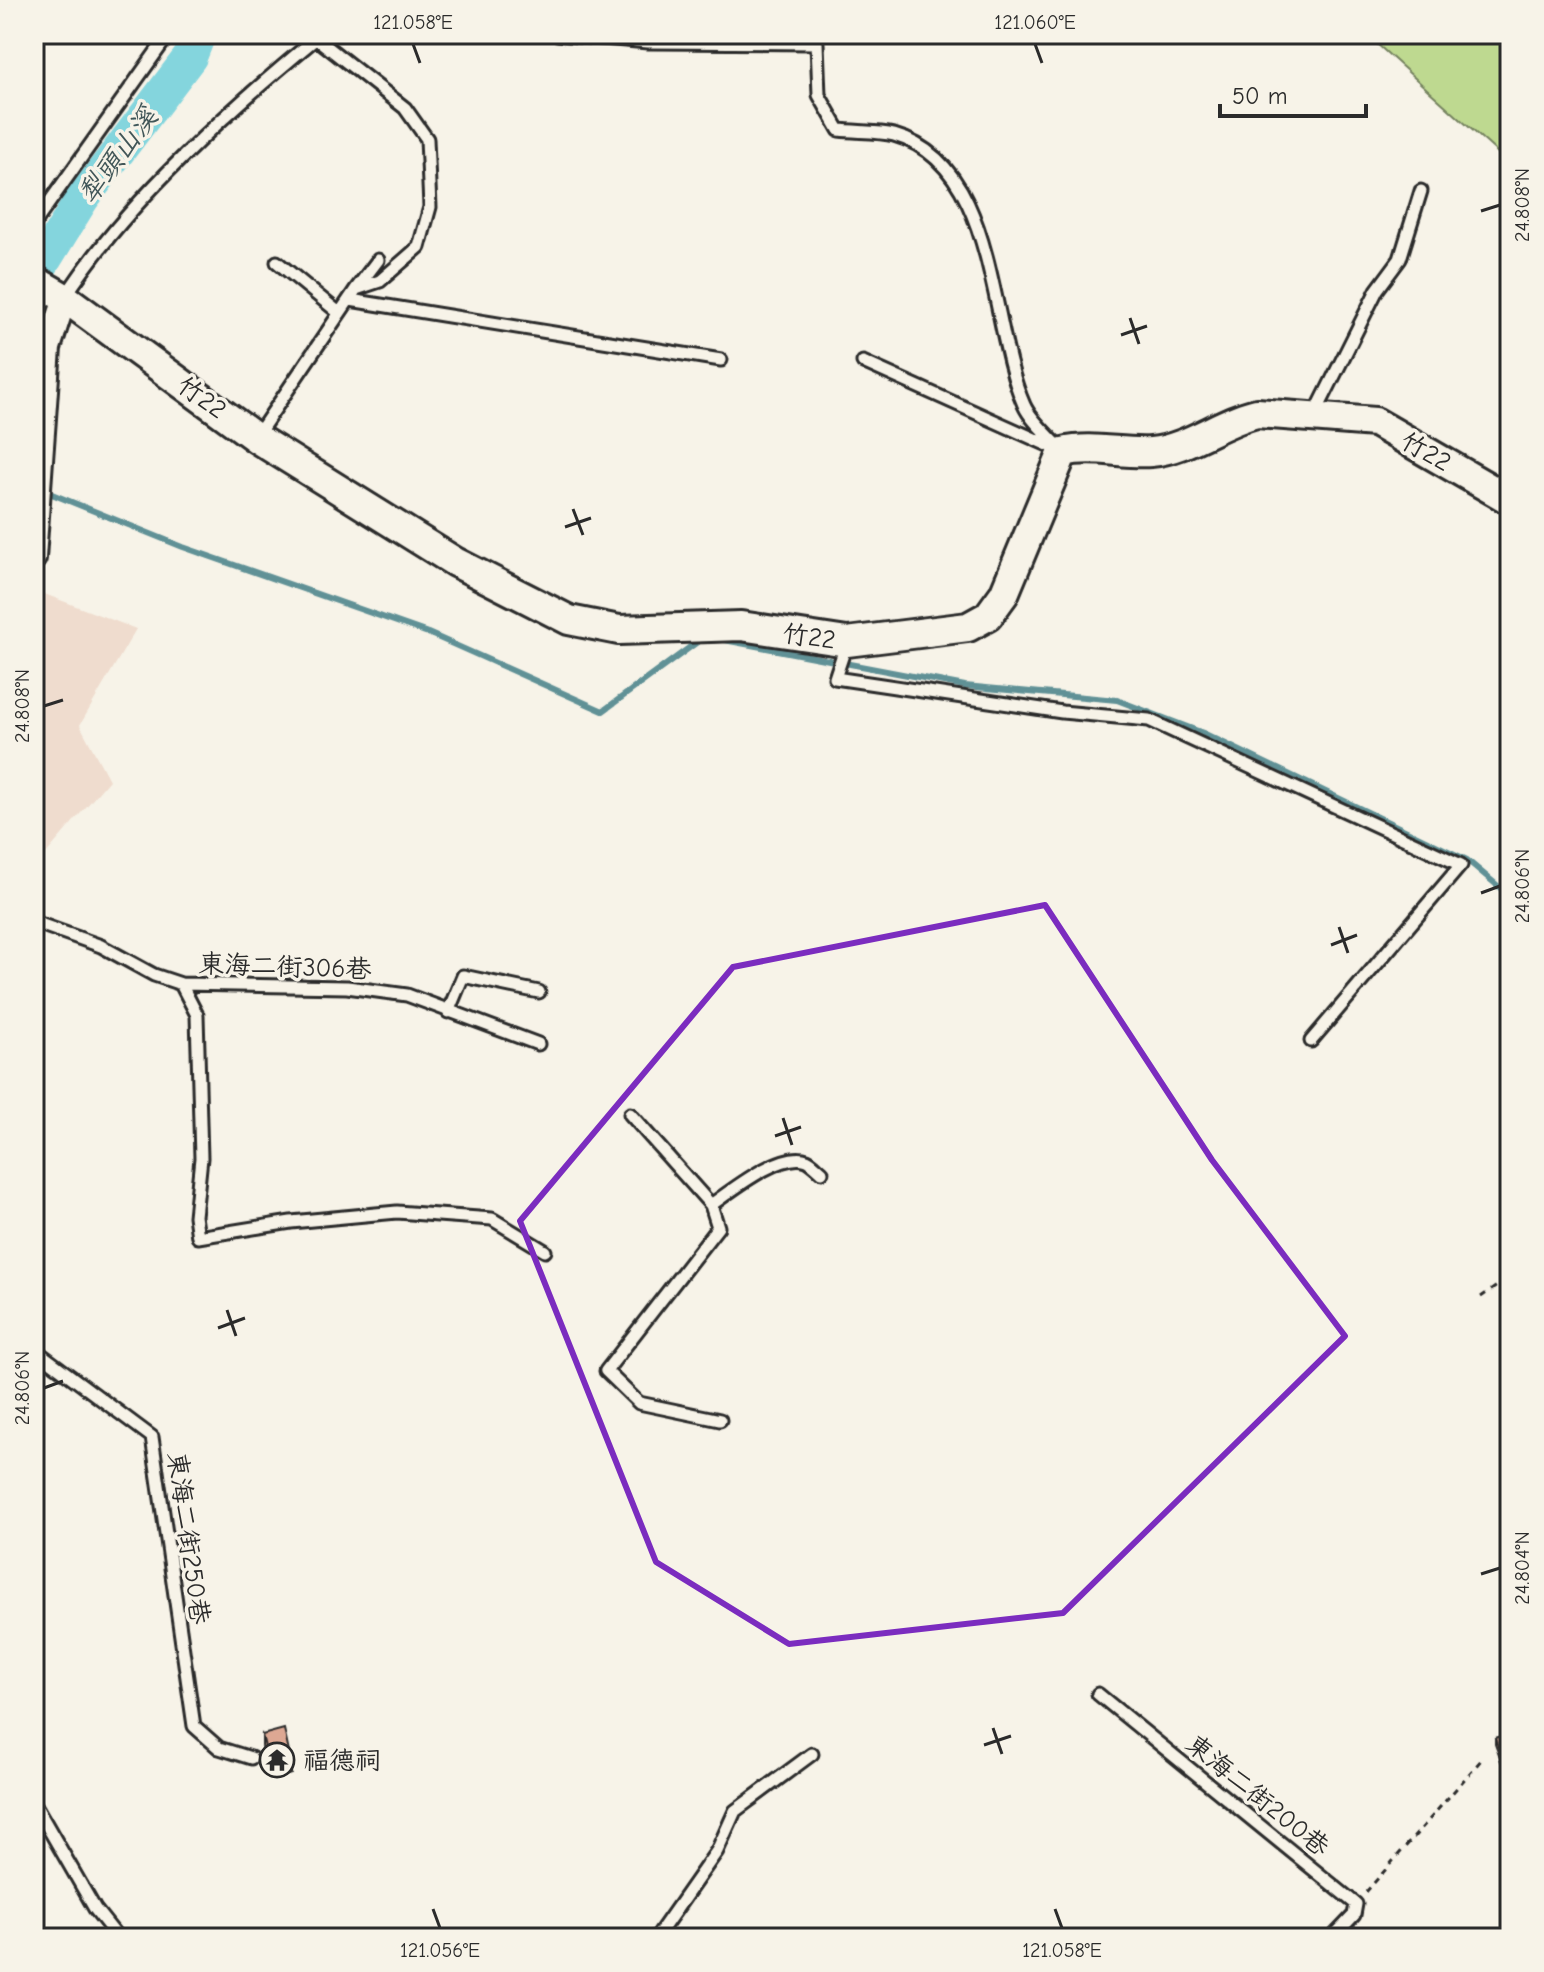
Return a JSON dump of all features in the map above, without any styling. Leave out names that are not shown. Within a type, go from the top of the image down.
[{"type":"street","name":"竹22","points":[[34,280],[65,298],[256,438],[455,562],[569,620],[619,630],[741,626],[847,642],[968,627],[988,616],[1004,594],[1063,452],[1079,448],[1151,452],[1175,447],[1239,417],[1257,413],[1375,422],[1510,500]]},
{"type":"street","points":[[34,558],[49,348],[65,298]]},
{"type":"lane","points":[[34,224],[169,34]]},
{"type":"lane","points":[[557,34],[817,43],[819,95],[839,130],[895,135],[937,157],[962,192],[979,228],[995,302],[1024,407],[1063,452]]},
{"type":"lane","points":[[65,298],[96,249],[164,179],[319,36],[405,108],[427,139],[430,207],[419,247],[380,281],[353,295]]},
{"type":"lane","points":[[1314,417],[1377,290],[1400,259],[1421,191]]},
{"type":"lane","points":[[256,438],[338,312],[378,260]]},
{"type":"lane","points":[[277,262],[338,312]]},
{"type":"lane","points":[[353,295],[721,360]]},
{"type":"lane","points":[[863,362],[1063,452]]},
{"type":"lane","points":[[847,642],[835,678],[1062,712],[1149,720],[1461,865],[1311,1041]]},
{"type":"lane","name":"東海二街306巷","points":[[34,922],[101,946],[154,975],[181,984],[347,987],[407,995],[538,1044]]},
{"type":"lane","points":[[448,1012],[463,976],[539,992]]},
{"type":"lane","points":[[181,984],[197,1015],[201,1158],[195,1216],[198,1237],[291,1222],[397,1212],[492,1219],[545,1251]]},
{"type":"lane","points":[[630,1114],[711,1205],[718,1227],[606,1371],[639,1403],[720,1420]]},
{"type":"lane","points":[[711,1205],[754,1175],[792,1159],[807,1160],[822,1172]]},
{"type":"lane","name":"東海二街250巷","points":[[34,1349],[152,1437],[194,1726],[219,1748],[251,1758]]},
{"type":"lane","name":"東海二街200巷","points":[[1098,1694],[1356,1904]]},
{"type":"lane","points":[[656,1938],[717,1851],[735,1811],[812,1754]]},
{"type":"lane","points":[[34,1803],[95,1909],[118,1938]]},
{"type":"lane","points":[[1332,1938],[1354,1915],[1356,1904]]},
{"type":"path","points":[[1481,1297],[1510,1277]]},
{"type":"path","points":[[1356,1904],[1482,1759]]},
{"type":"highlighted area","points":[[1045,905],[1212,1160],[1345,1336],[1063,1613],[789,1644],[656,1562],[520,1221],[733,967]]},
{"type":"shaded area","points":[[34,590],[136,629],[80,725],[109,780],[34,868]]},
{"type":"green space","points":[[1366,34],[1510,34],[1510,164]]},
{"type":"building","points":[[284,1729],[291,1762],[270,1767],[262,1735]]},
{"type":"building","points":[[1510,1733],[1510,1752],[1501,1755],[1495,1738]]},
{"type":"waterway","name":"犁頭山溪","points":[[34,277],[82,199],[190,57],[199,34]]},
{"type":"waterway","points":[[42,490],[183,547],[428,633],[603,711],[704,637]]},
{"type":"waterway","points":[[719,639],[965,686],[1117,700],[1203,733],[1467,860],[1510,896]]},
{"type":"place","name":"福德祠","points":[[277,1760]]}]
